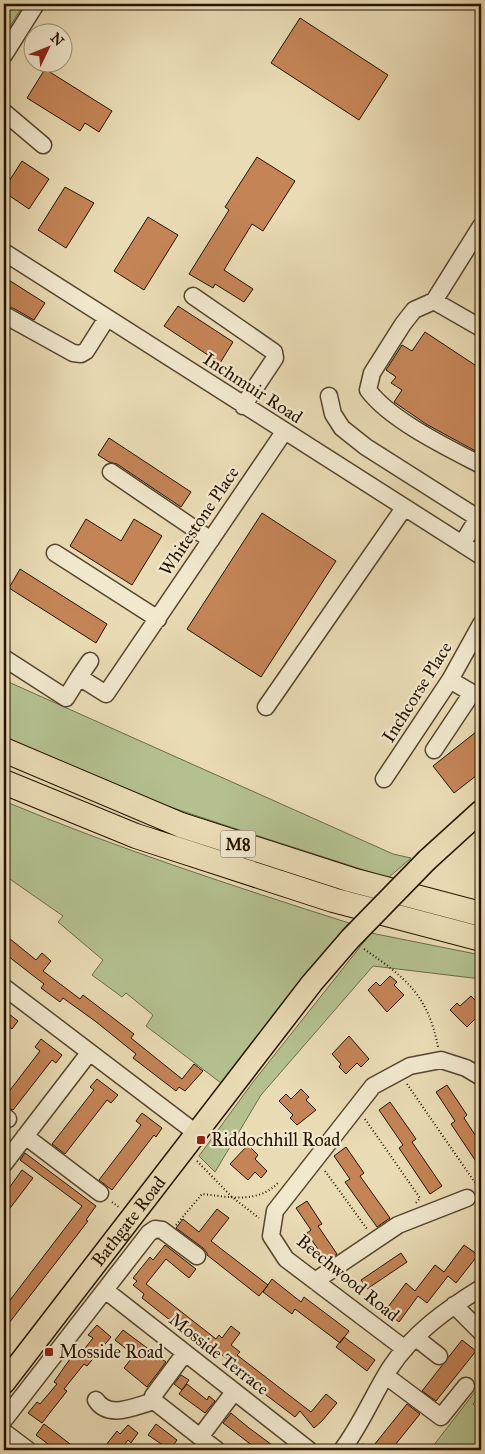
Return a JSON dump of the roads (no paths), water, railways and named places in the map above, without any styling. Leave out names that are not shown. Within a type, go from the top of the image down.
[{"type":"highway","name":"M8","points":[[4,750],[181,825],[352,880],[481,914]]},
{"type":"highway","name":"M8","points":[[4,782],[136,836],[333,900],[481,939]]},
{"type":"main road","name":"Bathgate Road","points":[[4,1383],[312,983],[350,939],[427,860],[481,811]]},
{"type":"street","points":[[4,55],[36,4]]},
{"type":"street","points":[[4,112],[43,145]]},
{"type":"street","points":[[481,226],[434,302],[414,310],[403,324],[372,373],[368,390],[377,402],[397,416],[481,465]]},
{"type":"street","name":"Inchmuir Road","points":[[4,252],[481,556]]},
{"type":"street","points":[[193,296],[274,352],[275,358],[243,406]]},
{"type":"street","points":[[434,302],[481,328]]},
{"type":"street","points":[[8,316],[72,354],[81,354],[86,351],[107,318]]},
{"type":"street","points":[[329,396],[333,414],[342,428],[366,447],[480,519],[462,544]]},
{"type":"street","name":"Whitestone Place","points":[[79,677],[106,694],[284,432]]},
{"type":"street","points":[[111,472],[211,540]]},
{"type":"street","points":[[266,707],[404,508]]},
{"type":"street","points":[[55,553],[158,619]]},
{"type":"street","name":"Inchcorse Place","points":[[384,780],[450,680],[481,624]]},
{"type":"street","points":[[4,658],[66,698],[90,660]]},
{"type":"street","points":[[434,750],[472,693],[450,680]]},
{"type":"street","points":[[4,987],[89,1053],[190,1141]]},
{"type":"street","points":[[4,1164],[89,1053]]},
{"type":"street","name":"Beechwood Road","points":[[439,1356],[410,1344],[315,1281],[286,1259],[272,1236],[275,1211],[373,1086],[410,1066],[441,1060],[466,1068],[481,1077]]},
{"type":"street","points":[[25,1136],[100,1192]]},
{"type":"street","points":[[315,1281],[398,1225],[422,1217],[473,1192]]},
{"type":"street","points":[[4,1420],[149,1233],[155,1229],[165,1232],[197,1256]]},
{"type":"street","points":[[342,1450],[386,1376],[410,1344],[454,1305],[481,1288]]},
{"type":"street","name":"Mosside Terrace","points":[[105,1290],[309,1450]]},
{"type":"street","points":[[454,1305],[481,1332]]},
{"type":"street","points":[[185,1353],[153,1396],[154,1401],[217,1450]]},
{"type":"street","points":[[386,1376],[441,1417],[466,1386]]},
{"type":"street","points":[[200,1437],[234,1392]]},
{"type":"street","points":[[96,1400],[102,1408],[110,1412],[154,1401]]},
{"type":"street","points":[[4,1432],[28,1450]]},
{"type":"place","name":"Riddochhill Road","points":[[201,1140]]},
{"type":"place","name":"Mosside Road","points":[[49,1352]]}]
